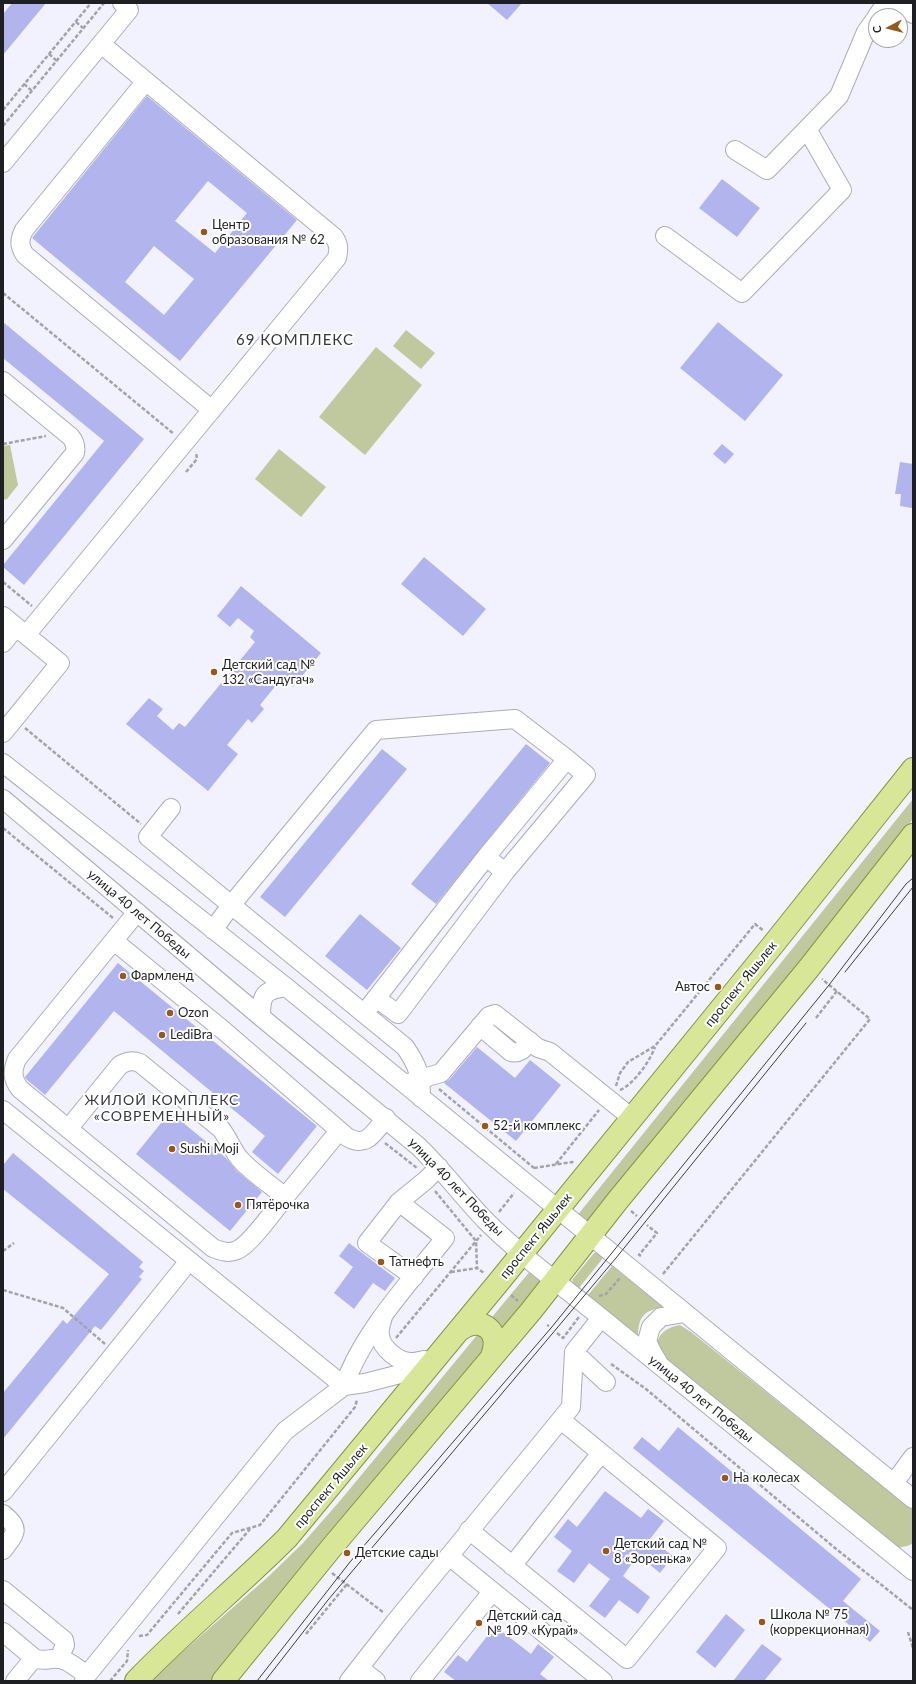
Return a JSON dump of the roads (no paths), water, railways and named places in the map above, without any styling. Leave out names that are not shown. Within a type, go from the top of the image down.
[{"type":"main road","name":"проспект Яшьлек","points":[[135,1671],[153,1664],[255,1570],[287,1538],[522,1254],[913,770]]},
{"type":"main road","points":[[223,1681],[332,1547],[521,1323],[590,1235],[808,968],[913,835]]},
{"type":"main road","points":[[460,1329],[474,1323],[482,1324],[488,1328],[493,1334],[495,1341],[495,1349],[492,1356]]},
{"type":"street","points":[[3,163],[129,10],[122,3]]},
{"type":"street","points":[[900,3],[913,14]]},
{"type":"street","points":[[735,150],[767,170],[839,96],[868,29]]},
{"type":"street","points":[[3,643],[15,626],[43,615],[337,258],[339,247],[334,237],[101,44]]},
{"type":"street","points":[[146,81],[24,230],[20,242],[21,250],[25,255],[212,410]]},
{"type":"street","points":[[665,236],[742,293],[842,190],[807,129]]},
{"type":"street","points":[[3,381],[74,441],[74,453],[3,540]]},
{"type":"street","points":[[5,725],[60,663],[15,626]]},
{"type":"street","points":[[213,930],[232,904],[376,730],[515,719],[586,775],[505,872],[398,1014],[376,998]]},
{"type":"street","points":[[364,1013],[486,857],[567,759]]},
{"type":"street","points":[[3,763],[286,987],[402,1083],[421,1090],[557,1209],[913,1499]]},
{"type":"street","name":"улица 40 лет Победы","points":[[3,800],[261,1017],[386,1118],[439,1166],[485,1220],[522,1254],[913,1571]]},
{"type":"street","points":[[171,808],[148,836],[405,1047],[417,1065],[421,1090]]},
{"type":"street","points":[[486,857],[505,872]]},
{"type":"street","points":[[137,912],[17,1058],[13,1068],[13,1075],[15,1083],[20,1089],[213,1248],[224,1252],[238,1250],[245,1245],[339,1131]]},
{"type":"street","points":[[119,934],[223,1030],[339,1131],[354,1141],[367,1140],[386,1118]]},
{"type":"street","points":[[261,1017],[261,1004],[264,996],[272,989],[286,987]]},
{"type":"street","points":[[421,1090],[427,1077],[439,1074],[443,1071],[489,1016],[495,1014],[538,1048],[550,1052],[632,1118]]},
{"type":"street","points":[[68,1129],[120,1066],[132,1061],[140,1063],[220,1129],[240,1159],[285,1197]]},
{"type":"street","points":[[3,1110],[344,1386]]},
{"type":"street","points":[[414,1277],[367,1243],[399,1202],[426,1180],[439,1166]]},
{"type":"street","points":[[344,1386],[348,1374],[383,1314],[445,1238],[399,1202]]},
{"type":"street","points":[[3,1492],[189,1261]]},
{"type":"street","points":[[662,1368],[652,1352],[648,1341],[651,1328],[661,1317],[684,1313]]},
{"type":"street","points":[[383,1314],[380,1327],[380,1337],[387,1349],[398,1358],[411,1362],[437,1357]]},
{"type":"street","points":[[376,1681],[354,1674],[469,1530],[571,1407],[574,1352],[601,1318]]},
{"type":"street","points":[[574,1352],[606,1382]]},
{"type":"street","points":[[3,1632],[34,1658],[46,1661],[59,1659],[63,1660],[86,1678],[285,1431],[344,1386],[365,1383],[400,1374],[437,1357]]},
{"type":"street","points":[[469,1530],[627,1659],[717,1548],[561,1420]]},
{"type":"street","points":[[512,1566],[601,1453]]},
{"type":"street","points":[[894,1483],[913,1457]]},
{"type":"street","points":[[3,1514],[13,1521],[15,1527],[14,1534],[3,1550]]},
{"type":"street","points":[[892,1554],[913,1559]]},
{"type":"street","points":[[448,1556],[603,1681]]},
{"type":"street","points":[[3,1590],[64,1640],[64,1651],[59,1659]]},
{"type":"street","points":[[420,1681],[492,1592]]},
{"type":"street","points":[[15,1681],[34,1658]]},
{"type":"tram line","points":[[257,1681],[350,1562],[551,1328],[829,985],[906,884],[913,878]]},
{"type":"tram line","points":[[845,972],[913,887]]},
{"type":"tram line","points":[[265,1681],[328,1600],[616,1258],[806,1023]]},
{"type":"place","name":"Центр образования № 62","points":[[204,232]]},
{"type":"place","name":"Детский сад № 132 «Сандугач»","points":[[214,672]]},
{"type":"place","name":"Фармленд","points":[[123,976]]},
{"type":"place","name":"Автос","points":[[718,987]]},
{"type":"place","name":"Ozon","points":[[170,1013]]},
{"type":"place","name":"LediBra","points":[[162,1035]]},
{"type":"place","name":"52-й комплекс","points":[[485,1126]]},
{"type":"place","name":"Sushi Moji","points":[[172,1149]]},
{"type":"place","name":"Пятёрочка","points":[[238,1205]]},
{"type":"place","name":"Татнефть","points":[[381,1262]]},
{"type":"place","name":"На колесах","points":[[725,1478]]},
{"type":"place","name":"Детский сад № 8 «Зоренька»","points":[[606,1551]]},
{"type":"place","name":"Детские сады","points":[[347,1553]]},
{"type":"place","name":"Школа № 75 (коррекционная)","points":[[762,1622]]},
{"type":"place","name":"Детский сад № 109 «Курай»","points":[[479,1623]]},
{"type":"district","name":"69 КОМПЛЕКС","points":[[295,340]]},
{"type":"district","name":"ЖИЛОЙ КОМПЛЕКС «СОВРЕМЕННЫЙ»","points":[[162,1108]]}]
